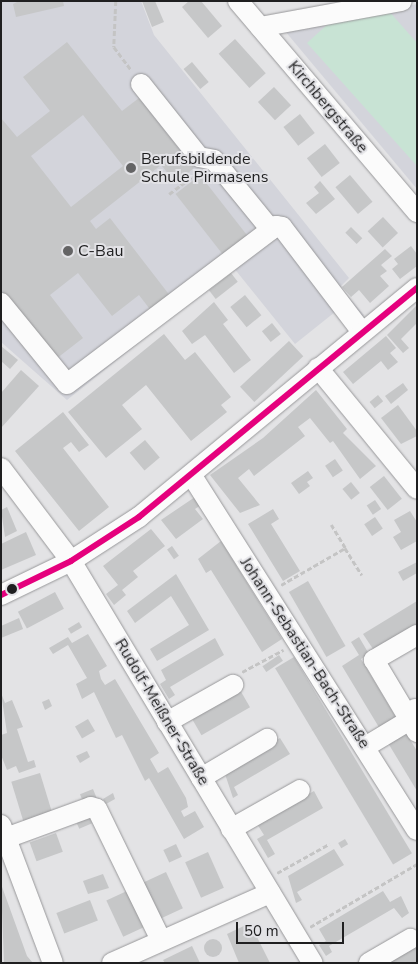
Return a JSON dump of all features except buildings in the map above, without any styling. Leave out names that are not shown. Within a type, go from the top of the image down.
[{"type":"street","name":"Kirchbergstraße","points":[[238,1],[417,212]]},
{"type":"street","points":[[260,27],[402,1]]},
{"type":"street","points":[[142,84],[198,158],[214,160],[271,230]]},
{"type":"street","points":[[1,303],[67,384],[271,230],[282,227],[362,332]]},
{"type":"street","points":[[1,595],[71,561],[118,532],[192,476],[318,368],[417,288]]},
{"type":"street","points":[[318,368],[417,489]]},
{"type":"street","name":"Rudolf-Meißner-Straße","points":[[1,468],[71,561],[313,963]]},
{"type":"street","name":"Johann-Sebastian-Bach-Straße","points":[[192,476],[417,830]]},
{"type":"street","points":[[365,747],[415,719],[374,660],[417,635]]},
{"type":"street","points":[[167,722],[233,685]]},
{"type":"street","points":[[201,778],[268,739]]},
{"type":"street","points":[[231,829],[300,790]]},
{"type":"street","points":[[53,963],[4,832],[91,807],[97,809],[161,940]]},
{"type":"street","points":[[112,963],[133,958],[161,940],[266,887]]},
{"type":"street","points":[[370,963],[410,939]]},
{"type":"path","points":[[116,1],[114,47],[142,84]]},
{"type":"path","points":[[169,194],[198,172]]},
{"type":"path","points":[[331,525],[362,575]]},
{"type":"path","points":[[267,593],[344,548]]},
{"type":"path","points":[[233,685],[236,676],[298,642]]},
{"type":"path","points":[[266,887],[329,844]]},
{"type":"path","points":[[296,935],[417,864]]},
{"type":"shaded area","name":"Berufsbildende Schule Pirmasens","points":[[2,1],[141,1],[154,35],[349,278],[340,287],[364,315],[348,328],[335,312],[295,344],[233,267],[67,400],[1,342]]},
{"type":"shaded area","points":[[417,4],[417,189],[285,31]]},
{"type":"green space","points":[[388,10],[417,43],[417,166],[307,43],[330,22]]},
{"type":"transit line","points":[[1,595],[71,561],[139,517],[417,288]]},
{"type":"place","name":"Berufsbildende Schule Pirmasens","points":[[131,168]]},
{"type":"place","name":"C-Bau","points":[[68,251]]}]
